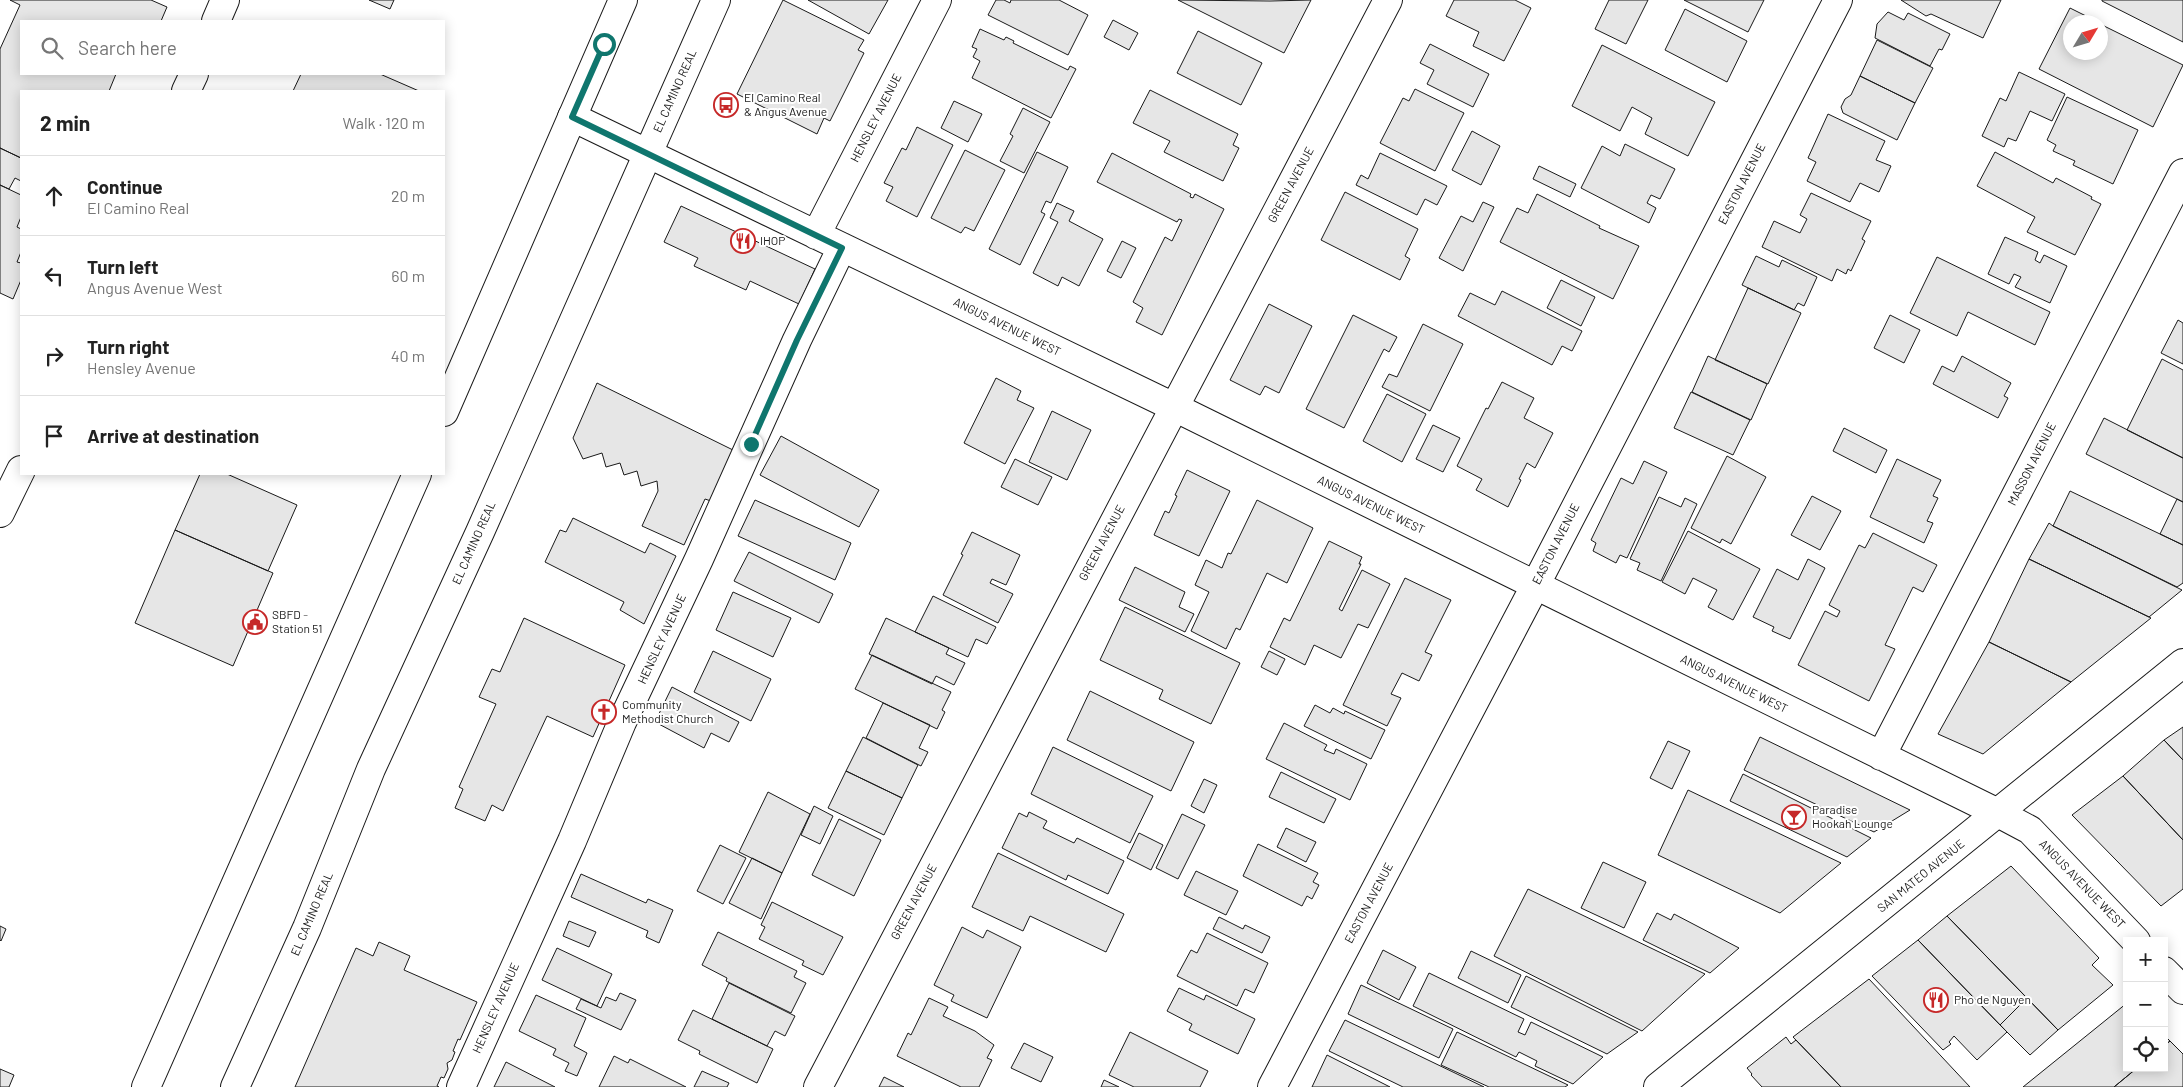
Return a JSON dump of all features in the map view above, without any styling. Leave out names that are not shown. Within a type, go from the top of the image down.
[{"type":"street","points":[[216,20],[225,0]]},
{"type":"street","points":[[445,410],[623,0]]},
{"type":"street","name":"EL CAMINO REAL","points":[[235,1087],[307,928],[371,770],[480,532],[716,0]]},
{"type":"street","name":"HENSLEY AVENUE","points":[[816,235],[937,0]]},
{"type":"street","name":"GREEN AVENUE","points":[[818,1087],[1388,0]]},
{"type":"street","name":"EASTON AVENUE","points":[[1272,1087],[1535,586],[1838,0]]},
{"type":"street","points":[[186,90],[194,75]]},
{"type":"street","name":"ANGUS AVENUE WEST","points":[[572,117],[1174,407],[1998,813],[2030,830],[2132,937]]},
{"type":"street","name":"MASSON AVENUE","points":[[1881,756],[2183,173]]},
{"type":"street","name":"HENSLEY AVENUE","points":[[461,1087],[547,892],[572,841],[622,722],[707,542],[797,340],[842,248]]},
{"type":"street","points":[[0,513],[20,472]]},
{"type":"street","points":[[146,1087],[417,475]]},
{"type":"street","name":"SAN MATEO AVENUE","points":[[1658,1087],[2183,663]]},
{"type":"street","points":[[2168,975],[2183,990]]},
{"type":"building","points":[[10,0],[151,0],[167,7],[161,20],[20,20],[20,75],[116,75],[109,90],[20,90],[20,158],[0,148],[0,49],[20,5]]},
{"type":"building","points":[[369,0],[394,0],[390,9]]},
{"type":"building","points":[[783,0],[864,40],[858,50],[864,53],[830,121],[824,118],[817,134],[737,94]]},
{"type":"building","points":[[808,0],[888,0],[869,34]]},
{"type":"building","points":[[996,0],[1004,0],[1010,3],[1011,0],[1059,0],[1088,15],[1068,55],[988,15]]},
{"type":"building","points":[[1178,0],[1270,1],[1311,0],[1284,53]]},
{"type":"building","points":[[1454,0],[1515,0],[1531,8],[1504,61],[1473,46],[1479,32],[1446,16]]},
{"type":"building","points":[[1609,0],[1648,0],[1626,44],[1595,29]]},
{"type":"building","points":[[1684,0],[1764,0],[1748,32]]},
{"type":"building","points":[[1901,0],[2001,0],[1983,38],[1931,14],[1926,16]]},
{"type":"building","points":[[2102,0],[2183,0],[2183,42],[2102,1]]},
{"type":"building","points":[[2070,8],[2084,15],[2066,15]]},
{"type":"building","points":[[1685,9],[1747,41],[1727,82],[1665,50]]},
{"type":"building","points":[[1888,12],[1904,20],[1908,13],[1950,34],[1942,50],[1939,49],[1930,66],[1875,38],[1877,24]]},
{"type":"building","points":[[1113,20],[1138,33],[1129,50],[1104,37]]},
{"type":"building","points":[[2063,22],[2063,60],[2108,60],[2108,28],[2183,65],[2153,127],[2039,69]]},
{"type":"building","points":[[980,29],[1004,40],[1006,37],[1014,41],[1013,43],[1068,70],[1070,66],[1076,69],[1051,118],[972,78],[980,61],[973,57],[977,49],[972,47]]},
{"type":"building","points":[[1198,31],[1262,63],[1241,105],[1177,73]]},
{"type":"building","points":[[1877,40],[1933,68],[1915,103],[1860,76]]},
{"type":"building","points":[[1430,44],[1489,74],[1473,107],[1427,84],[1434,70],[1420,63]]},
{"type":"building","points":[[1602,45],[1715,102],[1688,156],[1645,134],[1652,118],[1632,107],[1620,131],[1572,106]]},
{"type":"building","points":[[2019,72],[2065,94],[2052,121],[2030,111],[2016,141],[2008,138],[2004,147],[1982,136],[2000,98],[2006,101]]},
{"type":"building","points":[[301,75],[382,75],[417,90],[293,90]]},
{"type":"building","points":[[1860,76],[1915,103],[1897,140],[1843,113],[1841,107],[1845,99],[1851,95]]},
{"type":"building","points":[[1415,89],[1464,113],[1435,171],[1380,143],[1403,98],[1409,101]]},
{"type":"building","points":[[1150,90],[1238,134],[1233,145],[1239,148],[1223,181],[1164,152],[1170,141],[1133,123]]},
{"type":"building","points":[[2067,97],[2138,130],[2113,184],[2073,165],[2075,161],[2053,151],[2056,145],[2047,140]]},
{"type":"building","points":[[954,101],[982,114],[968,142],[941,128]]},
{"type":"building","points":[[1023,108],[1050,122],[1024,173],[1000,161],[1013,136],[1010,134]]},
{"type":"building","points":[[1828,114],[1885,141],[1876,160],[1891,166],[1879,192],[1860,183],[1850,202],[1807,181],[1816,162],[1808,158]]},
{"type":"building","points":[[917,127],[953,145],[917,217],[886,201],[893,187],[884,183],[902,148],[906,150]]},
{"type":"building","points":[[1472,131],[1500,146],[1481,185],[1452,170]]},
{"type":"building","points":[[1625,144],[1675,169],[1660,199],[1651,195],[1647,203],[1656,208],[1649,223],[1581,188],[1602,146],[1620,156]]},
{"type":"building","points":[[0,148],[20,158],[20,180],[15,178],[9,189],[0,185]]},
{"type":"building","points":[[965,150],[1005,170],[974,231],[965,227],[961,233],[931,218]]},
{"type":"building","points":[[1037,152],[1068,167],[1051,203],[1046,201],[1041,212],[1045,214],[1020,265],[989,249]]},
{"type":"building","points":[[1995,152],[2053,183],[2056,178],[2092,197],[2091,199],[2101,204],[2075,255],[2027,232],[2035,217],[1977,186]]},
{"type":"building","points":[[1112,153],[1191,194],[1190,197],[1193,198],[1195,194],[1224,209],[1162,335],[1136,322],[1143,308],[1133,302],[1165,237],[1172,241],[1182,220],[1179,219],[1177,222],[1097,182]]},
{"type":"building","points":[[1380,153],[1447,186],[1437,205],[1425,199],[1417,215],[1356,185],[1361,175],[1368,179]]},
{"type":"building","points":[[1539,166],[1576,184],[1570,197],[1533,179]]},
{"type":"building","points":[[0,185],[20,195],[20,220],[17,227],[20,228],[20,254],[17,262],[20,263],[20,282],[13,299],[0,293]]},
{"type":"building","points":[[1345,192],[1418,229],[1405,256],[1410,259],[1400,280],[1321,240]]},
{"type":"building","points":[[1811,193],[1871,221],[1862,239],[1865,241],[1851,271],[1848,269],[1846,274],[1837,269],[1832,281],[1762,247],[1774,221],[1800,233],[1807,219],[1800,215]]},
{"type":"building","points":[[1537,194],[1600,226],[1599,228],[1639,246],[1613,299],[1500,242],[1517,208],[1528,213]]},
{"type":"building","points":[[1483,202],[1494,207],[1463,271],[1439,258],[1461,216],[1473,222]]},
{"type":"building","points":[[1057,203],[1074,211],[1069,221],[1103,239],[1079,286],[1062,277],[1058,286],[1033,273],[1058,222],[1050,218]]},
{"type":"building","points":[[681,206],[815,269],[799,304],[750,281],[746,290],[694,266],[698,258],[664,242]]},
{"type":"building","points":[[2005,237],[2038,252],[2035,260],[2040,263],[2044,255],[2067,266],[2050,303],[2015,287],[2021,277],[2014,274],[2009,284],[1988,274]]},
{"type":"building","points":[[1122,241],[1136,248],[1121,278],[1107,271]]},
{"type":"building","points":[[1756,256],[1779,267],[1782,260],[1817,277],[1804,306],[1798,303],[1794,310],[1742,285]]},
{"type":"building","points":[[1937,257],[2050,312],[2035,345],[1968,312],[1957,336],[1910,313]]},
{"type":"building","points":[[1561,280],[1595,297],[1581,326],[1547,308]]},
{"type":"building","points":[[1748,288],[1801,313],[1768,384],[1715,360]]},
{"type":"building","points":[[1502,291],[1582,331],[1572,351],[1562,346],[1552,365],[1458,316],[1470,293],[1495,305]]},
{"type":"building","points":[[1269,304],[1312,326],[1279,393],[1265,386],[1260,395],[1230,380]]},
{"type":"building","points":[[1353,315],[1397,337],[1389,352],[1384,349],[1344,428],[1306,409]]},
{"type":"building","points":[[1890,315],[1920,330],[1904,363],[1874,348]]},
{"type":"building","points":[[2178,320],[2183,323],[2183,364],[2161,353]]},
{"type":"building","points":[[1423,324],[1463,344],[1430,411],[1382,387],[1389,374],[1397,377]]},
{"type":"building","points":[[1708,356],[1767,384],[1751,420],[1692,392]]},
{"type":"building","points":[[1962,356],[2011,383],[2004,396],[2008,398],[1998,418],[1933,384],[1942,366],[1954,372]]},
{"type":"building","points":[[2162,359],[2183,370],[2183,458],[2127,430]]},
{"type":"building","points":[[996,378],[1021,391],[1017,400],[1034,408],[1005,464],[964,443]]},
{"type":"building","points":[[1502,382],[1534,398],[1524,418],[1553,433],[1535,468],[1527,463],[1508,507],[1476,490],[1482,479],[1457,466],[1486,408],[1488,409]]},
{"type":"building","points":[[597,383],[733,450],[711,501],[705,499],[684,545],[642,526],[658,491],[657,481],[641,486],[637,471],[624,475],[620,463],[606,467],[602,453],[583,459],[573,438]]},
{"type":"building","points":[[1691,392],[1750,420],[1733,455],[1674,428]]},
{"type":"building","points":[[1387,394],[1426,414],[1402,462],[1363,441]]},
{"type":"building","points":[[1052,411],[1091,430],[1067,480],[1029,462]]},
{"type":"building","points":[[2104,418],[2183,458],[2183,502],[2086,454]]},
{"type":"building","points":[[1433,425],[1460,438],[1443,472],[1416,459]]},
{"type":"building","points":[[1844,428],[1887,450],[1876,473],[1833,451]]},
{"type":"building","points":[[781,436],[879,490],[859,527],[760,475]]},
{"type":"building","points":[[1727,456],[1766,477],[1731,544],[1722,539],[1720,543],[1691,528]]},
{"type":"building","points":[[1015,459],[1052,477],[1038,505],[1001,487]]},
{"type":"building","points":[[1897,459],[1941,480],[1933,496],[1938,498],[1927,521],[1933,523],[1924,543],[1870,517]]},
{"type":"building","points":[[1644,461],[1667,472],[1627,558],[1620,555],[1616,563],[1593,551],[1596,543],[1591,540],[1621,478],[1633,484]]},
{"type":"building","points":[[1187,470],[1230,491],[1199,556],[1154,535],[1165,511],[1169,513]]},
{"type":"building","points":[[200,475],[229,475],[297,505],[268,571],[175,530]]},
{"type":"building","points":[[2070,491],[2183,545],[2183,583],[2177,587],[2053,526]]},
{"type":"building","points":[[1812,496],[1841,511],[1820,550],[1791,535]]},
{"type":"building","points":[[1659,497],[1681,507],[1685,498],[1697,504],[1661,581],[1637,570],[1640,563],[1630,559]]},
{"type":"building","points":[[2177,499],[2183,502],[2183,545],[2160,534]]},
{"type":"building","points":[[755,500],[851,543],[835,580],[738,536]]},
{"type":"building","points":[[1257,500],[1313,528],[1287,583],[1267,573],[1240,630],[1236,628],[1226,649],[1191,631],[1209,592],[1195,585],[1206,560],[1222,568],[1228,553],[1231,554]]},
{"type":"building","points":[[573,518],[645,553],[650,543],[676,556],[644,624],[620,610],[624,602],[545,562],[560,530],[566,532]]},
{"type":"building","points":[[2049,523],[2182,590],[2149,617],[2029,559]]},
{"type":"building","points":[[175,530],[273,573],[233,666],[135,623]]},
{"type":"building","points":[[1688,531],[1760,569],[1733,620],[1708,607],[1717,590],[1693,578],[1685,594],[1662,582]]},
{"type":"building","points":[[972,532],[1020,555],[1006,585],[992,579],[990,583],[1013,594],[998,623],[943,595]]},
{"type":"building","points":[[1873,533],[1937,565],[1923,592],[1913,587],[1885,645],[1895,649],[1869,701],[1798,665],[1825,611],[1837,617],[1840,611],[1829,605],[1859,545],[1865,548]]},
{"type":"building","points":[[1329,541],[1362,557],[1359,564],[1361,564],[1339,609],[1342,611],[1362,570],[1390,584],[1368,628],[1358,624],[1341,658],[1314,645],[1305,665],[1270,647],[1284,618],[1290,621]]},
{"type":"building","points":[[749,552],[833,594],[819,623],[734,581]]},
{"type":"building","points":[[1808,559],[1825,568],[1790,639],[1772,631],[1774,627],[1753,617],[1777,569],[1798,580]]},
{"type":"building","points":[[2029,559],[2151,618],[2071,682],[1989,642]]},
{"type":"building","points":[[1135,567],[1185,592],[1179,607],[1194,614],[1185,632],[1119,600]]},
{"type":"building","points":[[1405,578],[1451,600],[1425,652],[1432,655],[1419,681],[1402,673],[1391,694],[1401,698],[1387,726],[1343,705]]},
{"type":"building","points":[[733,592],[791,618],[773,657],[716,630]]},
{"type":"building","points":[[933,596],[996,627],[987,644],[976,639],[968,657],[915,632]]},
{"type":"building","points":[[1125,607],[1240,663],[1211,724],[1159,699],[1163,690],[1100,660]]},
{"type":"building","points":[[524,618],[625,665],[593,737],[547,716],[503,811],[492,805],[485,821],[455,808],[463,789],[459,787],[496,704],[479,697],[492,669],[500,672]]},
{"type":"building","points":[[886,618],[949,648],[946,654],[965,663],[954,685],[936,676],[932,684],[869,654]]},
{"type":"building","points":[[1989,642],[2071,682],[1983,754],[1938,734]]},
{"type":"building","points":[[713,651],[771,679],[751,721],[694,692]]},
{"type":"building","points":[[1269,651],[1285,659],[1277,675],[1261,667]]},
{"type":"building","points":[[872,655],[951,692],[942,710],[945,712],[937,729],[855,689]]},
{"type":"building","points":[[672,687],[739,722],[729,742],[711,733],[704,748],[655,722]]},
{"type":"building","points":[[1090,691],[1194,742],[1171,791],[1067,740]]},
{"type":"building","points":[[883,703],[930,725],[919,748],[928,752],[921,766],[866,738]]},
{"type":"building","points":[[1315,705],[1330,713],[1333,708],[1344,714],[1345,711],[1385,730],[1371,759],[1304,726]]},
{"type":"building","points":[[1284,723],[1327,745],[1324,750],[1334,754],[1336,749],[1367,764],[1350,800],[1266,759]]},
{"type":"building","points":[[2183,727],[2183,760],[2164,740]]},
{"type":"building","points":[[863,737],[918,765],[902,798],[846,771]]},
{"type":"building","points":[[1760,737],[1910,810],[1874,832],[1744,770]]},
{"type":"building","points":[[2164,740],[2183,760],[2183,840],[2123,776]]},
{"type":"building","points":[[1668,741],[1690,751],[1672,789],[1650,778]]},
{"type":"building","points":[[1053,747],[1153,796],[1130,843],[1031,794]]},
{"type":"building","points":[[846,771],[902,798],[884,835],[828,808]]},
{"type":"building","points":[[1281,772],[1336,799],[1324,823],[1269,797]]},
{"type":"building","points":[[1743,774],[1871,838],[1847,857],[1730,801]]},
{"type":"building","points":[[2123,776],[2183,840],[2183,889],[2161,906],[2072,815]]},
{"type":"building","points":[[1204,779],[1217,785],[1204,813],[1191,806]]},
{"type":"building","points":[[1688,790],[1841,863],[1780,913],[1658,855]]},
{"type":"building","points":[[768,792],[810,814],[782,873],[739,852]]},
{"type":"building","points":[[814,806],[833,816],[820,844],[801,835]]},
{"type":"building","points":[[1029,812],[1047,821],[1043,828],[1074,843],[1077,838],[1124,861],[1108,894],[1068,875],[1066,880],[1002,848],[1019,813],[1027,817]]},
{"type":"building","points":[[1182,814],[1205,825],[1178,879],[1156,868]]},
{"type":"building","points":[[839,819],[881,840],[854,896],[812,875]]},
{"type":"building","points":[[1286,828],[1316,842],[1306,862],[1277,847]]},
{"type":"building","points":[[1139,833],[1163,845],[1151,870],[1127,858]]},
{"type":"building","points":[[1258,844],[1318,873],[1313,882],[1319,885],[1312,899],[1307,896],[1302,906],[1243,876]]},
{"type":"building","points":[[720,845],[746,858],[723,904],[697,891]]},
{"type":"building","points":[[998,853],[1124,914],[1106,952],[1030,916],[1023,931],[972,907]]},
{"type":"building","points":[[752,858],[782,873],[761,919],[729,903]]},
{"type":"building","points":[[1603,862],[1646,882],[1624,928],[1581,908]]},
{"type":"building","points":[[2011,866],[2099,958],[2092,965],[2113,985],[2058,1030],[1947,916]]},
{"type":"building","points":[[1196,871],[1238,891],[1226,915],[1184,895]]},
{"type":"building","points":[[581,874],[646,903],[648,899],[673,910],[659,943],[646,937],[648,931],[571,897]]},
{"type":"building","points":[[1528,889],[1705,974],[1642,1031],[1494,956]]},
{"type":"building","points":[[772,902],[843,937],[823,975],[802,965],[804,961],[759,939],[765,927],[761,925]]},
{"type":"building","points":[[1657,913],[1671,920],[1674,914],[1739,948],[1710,973],[1643,940]]},
{"type":"building","points":[[1947,916],[2027,998],[2000,1025],[1918,940]]},
{"type":"building","points":[[1219,917],[1243,929],[1245,925],[1270,937],[1262,953],[1213,929]]},
{"type":"building","points":[[569,921],[596,932],[589,947],[563,936]]},
{"type":"building","points":[[0,926],[6,929],[1,941],[0,940]]},
{"type":"building","points":[[962,927],[983,938],[987,930],[1021,947],[987,1018],[951,1001],[954,995],[934,985]]},
{"type":"building","points":[[718,932],[797,971],[794,977],[806,983],[791,1013],[726,981],[727,978],[702,965]]},
{"type":"building","points":[[1207,933],[1268,963],[1254,993],[1245,989],[1237,1006],[1177,976],[1191,950],[1197,953]]},
{"type":"building","name":"Pho de Nguyen","points":[[1918,940],[2007,1032],[1977,1060],[1954,1036],[1949,1042],[1951,1044],[1943,1050],[1872,976]]},
{"type":"building","points":[[379,942],[410,956],[404,970],[477,1002],[460,1040],[458,1039],[453,1051],[455,1052],[452,1060],[447,1063],[448,1069],[444,1078],[441,1077],[437,1086],[439,1087],[295,1087],[356,948],[373,956]]},
{"type":"building","points":[[557,948],[612,974],[597,1006],[542,980]]},
{"type":"building","points":[[1383,950],[1416,967],[1399,1000],[1367,983]]},
{"type":"building","points":[[1471,951],[1521,975],[1508,1003],[1458,978]]},
{"type":"building","points":[[1429,973],[1524,1019],[1518,1032],[1525,1035],[1531,1022],[1603,1057],[1573,1084],[1535,1066],[1537,1061],[1519,1052],[1516,1057],[1413,1006]]},
{"type":"building","points":[[1526,976],[1638,1032],[1607,1054],[1511,1007]]},
{"type":"building","points":[[1869,979],[1970,1087],[1841,1087],[1793,1037]]},
{"type":"building","points":[[729,983],[795,1016],[785,1036],[775,1031],[767,1046],[712,1019]]},
{"type":"building","points":[[1361,985],[1453,1029],[1439,1058],[1348,1014]]},
{"type":"building","points":[[1179,988],[1204,1000],[1206,995],[1255,1019],[1238,1054],[1189,1030],[1192,1024],[1167,1011]]},
{"type":"building","points":[[620,993],[636,1000],[621,1030],[576,1009],[581,999],[601,1008],[606,997],[616,1001]]},
{"type":"building","points":[[536,995],[586,1018],[574,1046],[587,1053],[577,1076],[565,1071],[569,1063],[553,1055],[556,1049],[519,1031]]},
{"type":"building","points":[[929,998],[948,1007],[943,1016],[975,1031],[994,1045],[987,1058],[992,1060],[979,1087],[961,1087],[897,1056],[908,1033],[911,1035]]},
{"type":"building","points":[[2027,998],[2058,1030],[2030,1055],[2000,1025]]},
{"type":"building","points":[[2123,1006],[2123,1072],[2132,1072],[2114,1087],[2023,1087]]},
{"type":"building","points":[[693,1010],[773,1049],[757,1083],[699,1054],[700,1051],[678,1040]]},
{"type":"building","points":[[1345,1020],[1484,1087],[1403,1087],[1329,1051]]},
{"type":"building","points":[[1130,1032],[1208,1071],[1200,1087],[1134,1087],[1109,1075]]},
{"type":"building","points":[[1457,1032],[1568,1085],[1565,1087],[1489,1087],[1441,1065]]},
{"type":"building","points":[[1786,1037],[1791,1044],[1796,1040],[1841,1087],[1762,1087],[1747,1068]]},
{"type":"building","points":[[2170,1041],[2183,1054],[2183,1087],[2114,1087],[2132,1072],[2168,1072],[2168,1043]]},
{"type":"building","points":[[1024,1043],[1053,1057],[1041,1082],[1011,1068]]},
{"type":"building","points":[[1327,1055],[1390,1087],[1312,1087]]},
{"type":"building","points":[[614,1056],[628,1063],[630,1059],[686,1087],[599,1087]]},
{"type":"building","points":[[506,1062],[555,1087],[494,1087]]},
{"type":"building","points":[[0,1069],[14,1075],[9,1087],[0,1087]]},
{"type":"building","points":[[702,1071],[729,1083],[727,1087],[694,1087]]},
{"type":"building","points":[[884,1077],[904,1087],[879,1087]]},
{"type":"building","points":[[1104,1080],[1119,1087],[1101,1087]]},
{"type":"place","name":"El Camino Real & Angus Avenue","points":[[726,105]]},
{"type":"place","name":"IHOP","points":[[743,241]]},
{"type":"place","name":"SBFD - Station 51","points":[[255,622]]},
{"type":"place","name":"Community Methodist Church","points":[[604,712]]},
{"type":"place","name":"Paradise Hookah Lounge","points":[[1794,817]]},
{"type":"place","name":"Pho de Nguyen","points":[[1936,1000]]},
{"type":"route","points":[[604,44],[572,117],[842,248],[797,340],[751,444]]}]
